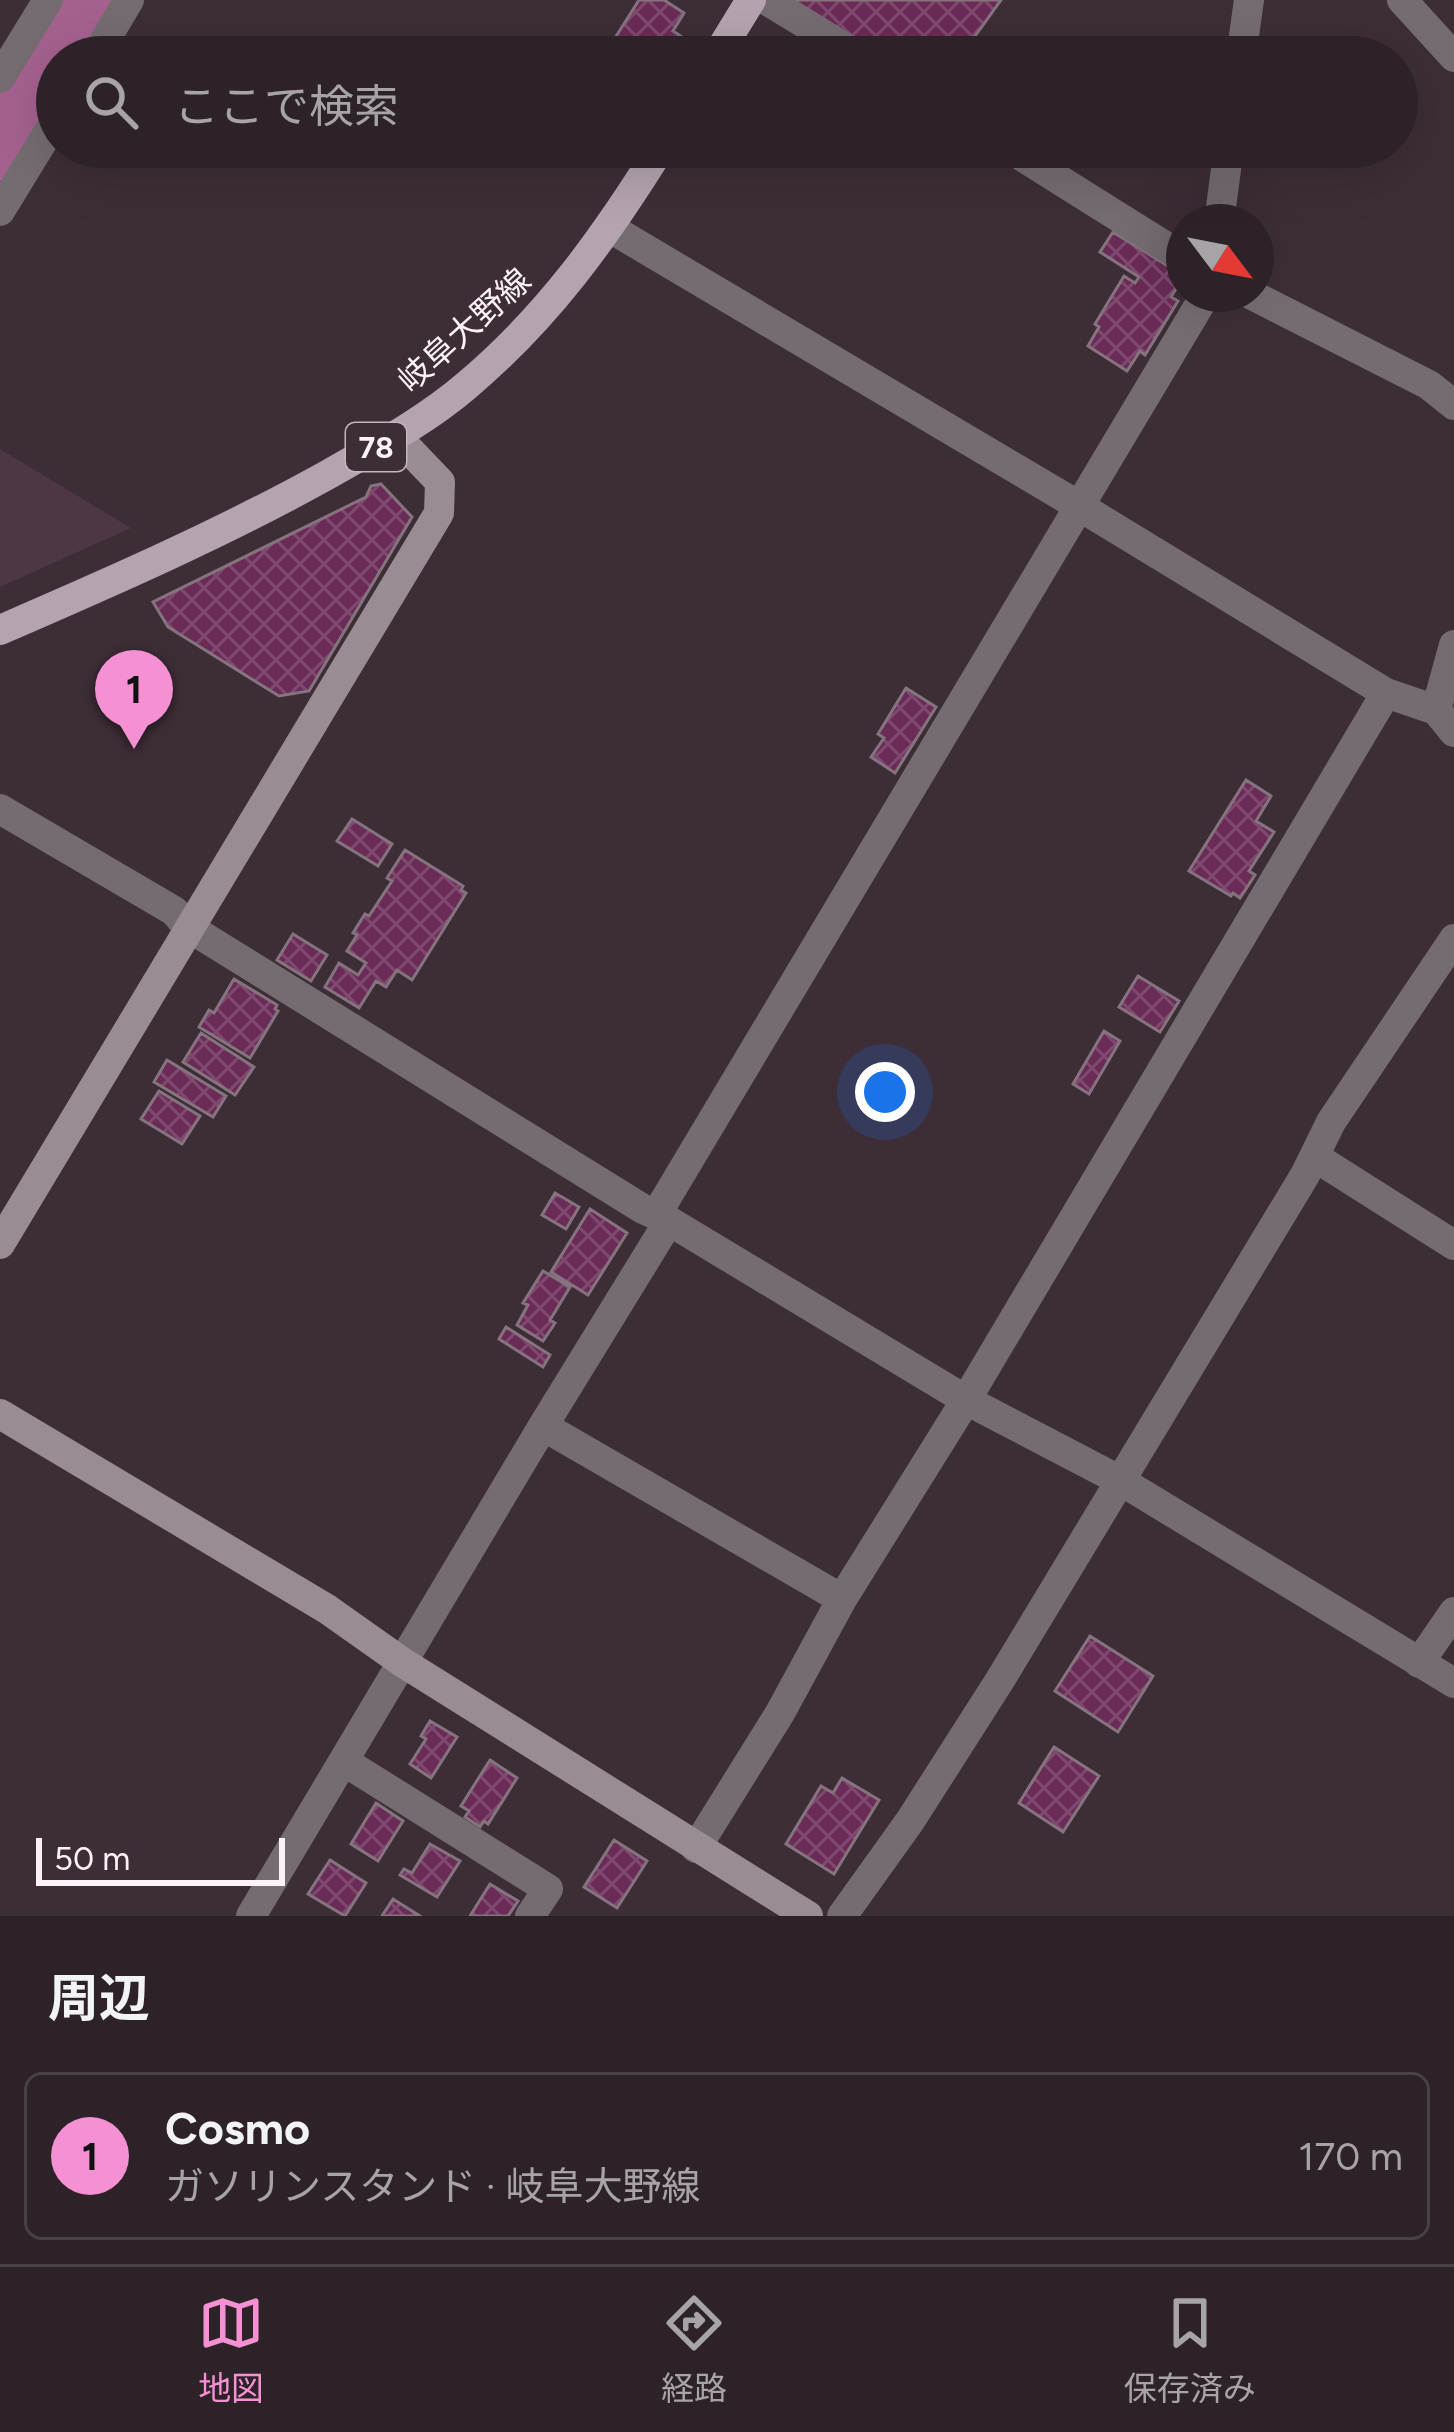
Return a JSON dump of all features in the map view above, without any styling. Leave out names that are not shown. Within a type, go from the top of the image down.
[{"type":"main road","points":[[729,36],[750,0]]},
{"type":"main road","name":"岐阜大野線","points":[[0,630],[296,492],[396,436],[465,387],[573,278],[648,168]]},
{"type":"street","points":[[0,78],[48,0]]},
{"type":"street","points":[[107,36],[128,0]]},
{"type":"street","points":[[766,0],[825,36]]},
{"type":"street","points":[[1244,36],[1249,0]]},
{"type":"street","points":[[1402,0],[1454,57]]},
{"type":"street","points":[[0,211],[36,152]]},
{"type":"street","points":[[1040,168],[1166,246]]},
{"type":"street","points":[[1221,204],[1226,168]]},
{"type":"street","points":[[610,228],[1386,693],[1445,721],[1454,645]]},
{"type":"street","points":[[1274,306],[1429,385],[1454,405]]},
{"type":"street","points":[[252,1916],[1195,312]]},
{"type":"street","points":[[0,1244],[439,513],[440,482],[396,436]]},
{"type":"street","points":[[696,1849],[1386,693]]},
{"type":"street","points":[[0,809],[174,911],[188,927],[663,1218],[966,1400],[1121,1481],[1454,1683]]},
{"type":"street","points":[[842,1916],[910,1821],[1121,1481],[1315,1157],[1331,1122],[1454,939]]},
{"type":"street","points":[[1315,1157],[1454,1244]]},
{"type":"street","points":[[0,1414],[327,1610],[402,1662],[808,1916]]},
{"type":"street","points":[[543,1426],[842,1599]]},
{"type":"street","points":[[1419,1663],[1454,1612]]},
{"type":"street","points":[[345,1762],[548,1889],[530,1916]]},
{"type":"shaded area","points":[[0,449],[35,470],[131,528],[0,587]]},
{"type":"building","points":[[639,0],[664,0],[684,13],[673,31],[680,36],[616,36]]},
{"type":"building","points":[[793,0],[1001,0],[975,36],[851,36]]},
{"type":"building","points":[[1113,232],[1166,265],[1166,312],[1171,312],[1145,355],[1140,351],[1127,371],[1088,346],[1099,327],[1095,324],[1124,276],[1135,283],[1139,277],[1100,252]]},
{"type":"building","points":[[381,484],[412,517],[309,691],[279,696],[168,627],[153,602],[366,497],[371,486]]},
{"type":"building","points":[[906,688],[936,707],[895,773],[871,757],[884,738],[878,734]]},
{"type":"building","points":[[1246,780],[1271,796],[1256,821],[1274,832],[1249,871],[1255,875],[1240,898],[1189,871]]},
{"type":"building","points":[[352,819],[392,844],[378,866],[337,841]]},
{"type":"building","points":[[405,850],[463,886],[466,893],[412,980],[397,970],[386,987],[376,981],[359,1008],[325,987],[339,963],[358,975],[366,963],[347,951],[357,935],[353,933],[392,881],[387,878]]},
{"type":"building","points":[[293,934],[327,955],[311,981],[277,960]]},
{"type":"building","points":[[1138,976],[1179,1001],[1160,1032],[1119,1007]]},
{"type":"building","points":[[234,979],[277,1005],[278,1011],[250,1058],[199,1027],[209,1010],[214,1013]]},
{"type":"building","points":[[1104,1031],[1120,1041],[1089,1094],[1073,1084]]},
{"type":"building","points":[[201,1033],[254,1067],[235,1095],[183,1062]]},
{"type":"building","points":[[167,1060],[226,1096],[213,1117],[154,1082]]},
{"type":"building","points":[[159,1091],[200,1116],[182,1144],[141,1119]]},
{"type":"building","points":[[555,1193],[579,1207],[566,1229],[542,1215]]},
{"type":"building","points":[[590,1209],[627,1233],[588,1295],[551,1272]]},
{"type":"building","points":[[543,1271],[570,1287],[543,1341],[517,1325],[528,1305],[523,1303]]},
{"type":"building","points":[[506,1327],[550,1355],[543,1367],[499,1339]]},
{"type":"building","points":[[1090,1636],[1153,1676],[1118,1732],[1055,1691]]},
{"type":"building","points":[[430,1721],[457,1737],[431,1778],[410,1764],[426,1739],[421,1736]]},
{"type":"building","points":[[1054,1747],[1099,1776],[1063,1832],[1019,1803]]},
{"type":"building","points":[[490,1760],[517,1778],[488,1824],[484,1821],[480,1827],[465,1817],[469,1811],[461,1806]]},
{"type":"building","points":[[842,1778],[879,1800],[834,1874],[786,1844],[821,1786],[833,1793]]},
{"type":"building","points":[[376,1803],[403,1821],[378,1861],[351,1844]]},
{"type":"building","points":[[614,1840],[647,1861],[617,1908],[584,1887]]},
{"type":"building","points":[[430,1844],[460,1861],[437,1897],[400,1875],[404,1869],[412,1873]]},
{"type":"building","points":[[330,1860],[366,1883],[345,1916],[308,1894]]},
{"type":"building","points":[[490,1884],[518,1901],[508,1916],[470,1916]]},
{"type":"building","points":[[393,1899],[420,1916],[382,1916]]},
{"type":"waterway","points":[[69,36],[91,0]]},
{"type":"waterway","points":[[0,151],[36,91]]},
{"type":"place","name":"Cosmo","points":[[134,749]]}]
